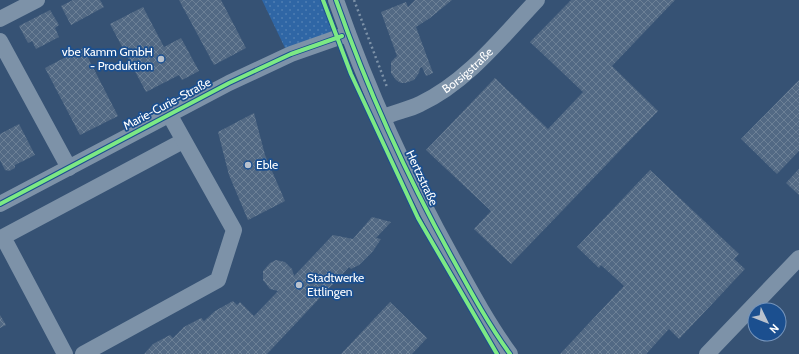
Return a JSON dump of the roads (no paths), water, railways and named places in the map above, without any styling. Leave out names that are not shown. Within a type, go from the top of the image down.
[{"type":"street","points":[[0,19],[37,0]]},
{"type":"street","name":"Hertzstraße","points":[[336,0],[382,118],[424,208],[488,323],[510,354]]},
{"type":"street","name":"Borsigstraße","points":[[382,118],[420,105],[446,89],[477,63],[536,0]]},
{"type":"street","name":"Marie-Curie-Straße","points":[[0,204],[229,83],[290,54],[348,34]]},
{"type":"street","points":[[0,41],[69,168]]},
{"type":"street","points":[[83,354],[218,280],[234,230],[169,114]]},
{"type":"street","points":[[65,354],[3,237],[183,141]]},
{"type":"street","points":[[707,354],[799,258]]},
{"type":"place","name":"vbe Kamm GmbH - Produktion","points":[[161,59]]},
{"type":"place","name":"Eble","points":[[248,165]]},
{"type":"place","name":"Stadtwerke Ettlingen","points":[[299,285]]}]
